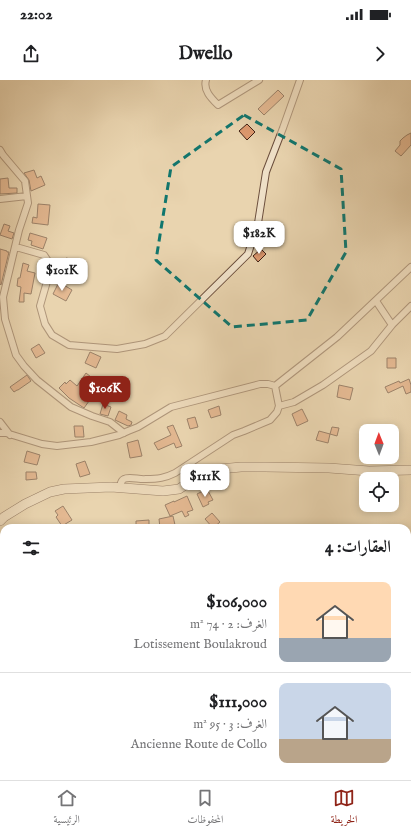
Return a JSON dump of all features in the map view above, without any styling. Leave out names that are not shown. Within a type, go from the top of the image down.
[{"type":"main road","points":[[0,521],[25,504],[50,492],[64,489],[120,488],[163,491],[179,489],[191,481],[220,469],[241,467],[329,468],[369,471],[411,470]]},
{"type":"street","points":[[206,80],[205,83],[209,96],[218,105],[259,80]]},
{"type":"street","points":[[16,247],[44,255],[50,264],[48,278],[40,306],[45,324],[52,334],[69,345],[117,349],[145,344],[165,336],[248,254],[258,223],[266,172],[300,80]]},
{"type":"street","points":[[0,150],[25,181],[28,203],[3,297],[6,318],[16,355],[37,380],[72,407],[110,422],[124,433]]},
{"type":"street","points":[[0,200],[27,196]]},
{"type":"street","points":[[275,386],[337,338],[411,267]]},
{"type":"street","points":[[376,301],[392,325]]},
{"type":"street","points":[[278,406],[294,402],[323,385],[371,351],[392,325],[411,306]]},
{"type":"street","points":[[0,433],[42,444],[57,446],[91,442],[119,436],[138,427],[171,407],[260,384],[275,386]]},
{"type":"street","points":[[120,488],[121,482],[125,478],[147,479],[166,477],[175,473],[233,435],[244,432],[270,420],[277,412],[278,406],[275,386]]},
{"type":"street","points":[[0,422],[10,435]]},
{"type":"highlighted area","points":[[244,115],[341,169],[346,252],[307,320],[232,327],[156,260],[171,167]]},
{"type":"building","points":[[278,90],[284,96],[264,115],[258,109]]},
{"type":"building","points":[[247,124],[255,132],[247,140],[239,131]]},
{"type":"building","points":[[411,133],[411,145],[401,156],[395,151],[400,145],[400,141]]},
{"type":"building","points":[[34,170],[37,178],[41,176],[45,185],[31,191],[29,180],[24,173]]},
{"type":"building","points":[[8,178],[9,188],[17,188],[17,193],[0,194],[0,179]]},
{"type":"building","points":[[38,204],[50,205],[48,225],[32,223],[33,217],[37,218]]},
{"type":"building","points":[[4,224],[10,226],[8,231],[14,233],[12,239],[0,235]]},
{"type":"building","points":[[30,233],[47,238],[43,249],[31,245],[32,241],[28,240]]},
{"type":"building","points":[[0,249],[9,252],[1,285],[0,284]]},
{"type":"building","points":[[261,249],[266,254],[258,262],[253,256]]},
{"type":"building","points":[[66,258],[75,260],[71,275],[63,273]]},
{"type":"building","points":[[23,263],[29,265],[27,271],[35,273],[31,294],[24,293],[24,302],[19,302],[21,287],[17,286]]},
{"type":"building","points":[[59,282],[72,290],[66,301],[53,294]]},
{"type":"building","points":[[39,344],[45,353],[36,358],[31,349]]},
{"type":"building","points":[[90,352],[101,357],[96,368],[85,363]]},
{"type":"building","points":[[387,358],[396,358],[396,368],[387,368]]},
{"type":"building","points":[[86,373],[91,377],[89,379],[93,382],[91,385],[97,390],[84,408],[69,398],[59,388],[65,382],[66,384],[70,380],[77,386]]},
{"type":"building","points":[[27,375],[31,381],[14,392],[10,387]]},
{"type":"building","points":[[409,379],[411,392],[406,394],[403,386],[388,393],[385,387],[399,381],[400,383]]},
{"type":"building","points":[[339,385],[353,388],[350,400],[337,397]]},
{"type":"building","points":[[103,404],[111,407],[108,416],[100,414]]},
{"type":"building","points":[[219,406],[221,415],[211,418],[208,410]]},
{"type":"building","points":[[302,409],[308,421],[297,426],[292,414]]},
{"type":"building","points":[[119,411],[127,415],[126,419],[132,422],[131,425],[128,426],[115,420]]},
{"type":"building","points":[[195,417],[198,427],[190,429],[187,419]]},
{"type":"building","points":[[173,425],[182,446],[176,448],[174,443],[158,450],[154,443],[171,435],[167,427]]},
{"type":"building","points":[[74,426],[83,426],[84,437],[75,437]]},
{"type":"building","points":[[332,427],[339,428],[337,436],[330,434]]},
{"type":"building","points":[[319,431],[330,434],[328,443],[316,440]]},
{"type":"building","points":[[138,440],[142,456],[130,458],[127,443]]},
{"type":"building","points":[[27,451],[40,455],[37,465],[24,462]]},
{"type":"building","points":[[85,461],[90,474],[80,477],[76,464]]},
{"type":"building","points":[[26,472],[36,472],[37,479],[26,480]]},
{"type":"building","points":[[207,489],[213,500],[208,502],[209,504],[203,507],[197,494]]},
{"type":"building","points":[[187,496],[193,510],[187,512],[189,515],[185,517],[182,511],[170,516],[165,505]]},
{"type":"building","points":[[63,506],[72,520],[65,524],[61,524],[56,517],[58,515],[55,511]]},
{"type":"building","points":[[212,513],[220,522],[218,524],[209,524],[205,519]]},
{"type":"building","points":[[173,516],[175,524],[160,524],[159,519]]},
{"type":"building","points":[[149,520],[149,524],[136,524],[136,521]]}]
